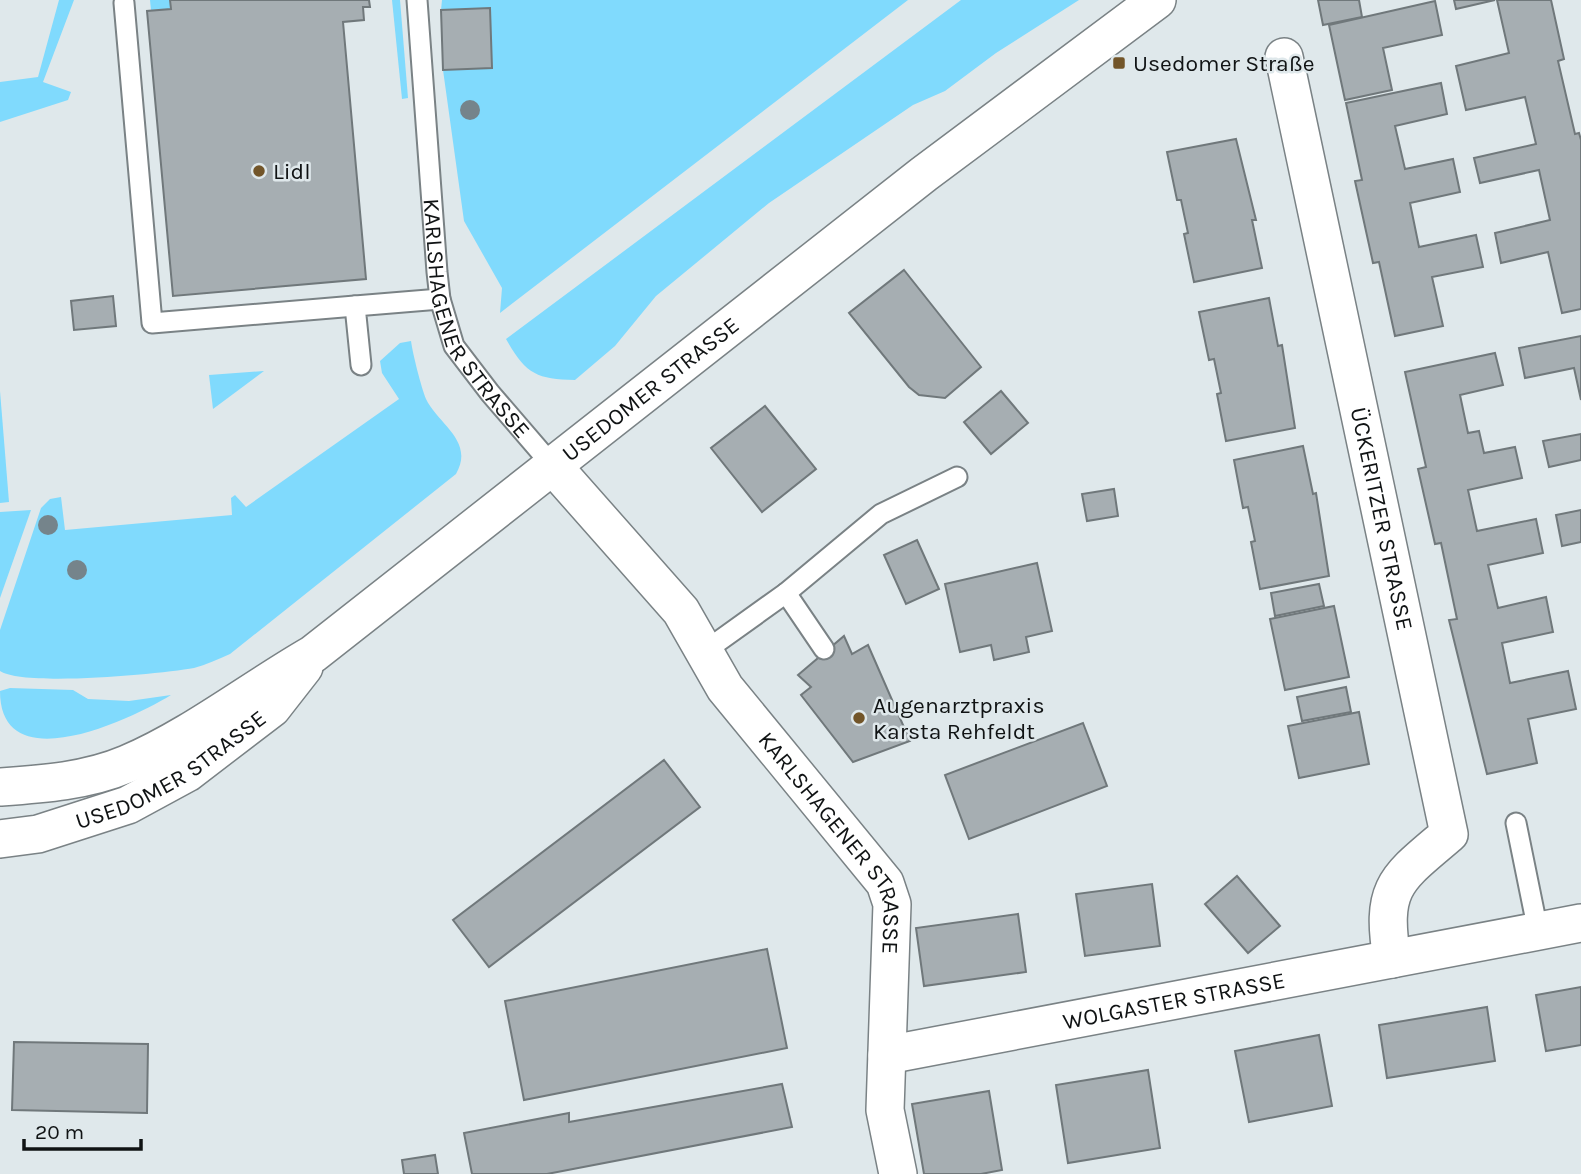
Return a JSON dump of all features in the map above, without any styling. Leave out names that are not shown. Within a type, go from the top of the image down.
[{"type":"street","name":"USEDOMER STRASSE","points":[[0,787],[80,779],[125,765],[170,744],[313,654],[924,174],[1157,0]]},
{"type":"street","name":"ÜCKERITZER STRASSE","points":[[1284,57],[1449,834],[1406,871],[1392,890],[1387,911],[1392,959]]},
{"type":"street","name":"KARLSHAGENER STRASSE","points":[[552,465],[681,611],[725,688],[885,883],[892,904],[887,1055]]},
{"type":"street","name":"USEDOMER STRASSE","points":[[0,839],[38,834],[128,805],[187,773],[272,708],[313,654]]},
{"type":"street","name":"WOLGASTER STRASSE","points":[[887,1055],[1581,923]]},
{"type":"street","points":[[887,1055],[885,1110],[898,1174]]},
{"type":"lane","name":"KARLSHAGENER STRASSE","points":[[416,0],[440,299],[454,346],[552,465]]},
{"type":"lane","points":[[124,3],[152,323],[440,299]]},
{"type":"lane","points":[[355,306],[361,365]]},
{"type":"lane","points":[[705,651],[786,593],[881,514],[957,477]]},
{"type":"lane","points":[[786,593],[824,649]]},
{"type":"lane","points":[[1516,823],[1538,931]]},
{"type":"shaded area","points":[[59,0],[74,0],[43,82],[71,92],[68,100],[0,122],[0,82],[38,77]]},
{"type":"shaded area","points":[[150,0],[170,0],[171,9],[151,10]]},
{"type":"shaded area","points":[[392,0],[400,0],[408,98],[402,99]]},
{"type":"shaded area","points":[[442,0],[908,0],[500,313],[502,288],[464,221],[443,70],[492,67],[490,8],[441,10]]},
{"type":"shaded area","points":[[961,0],[1079,0],[996,53],[945,91],[913,105],[769,203],[656,296],[615,346],[575,380],[541,376],[520,360],[506,339]]},
{"type":"shaded area","points":[[411,341],[426,399],[458,442],[461,462],[456,474],[230,654],[194,668],[124,676],[36,678],[14,676],[0,671],[0,630],[41,508],[50,499],[61,497],[65,530],[232,515],[231,498],[235,495],[246,507],[399,399],[382,373],[380,361],[400,343]]},
{"type":"shaded area","points":[[264,371],[213,409],[209,375]]},
{"type":"shaded area","points":[[0,391],[9,502],[0,503]]},
{"type":"shaded area","points":[[31,510],[0,598],[0,512]]},
{"type":"shaded area","points":[[10,688],[73,690],[88,699],[129,701],[171,695],[100,728],[71,736],[44,739],[21,733],[6,718],[0,691]]},
{"type":"building","name":"Lidl","points":[[170,0],[369,0],[370,7],[363,7],[364,20],[343,22],[366,279],[173,296],[147,11],[171,9]]},
{"type":"building","points":[[1318,0],[1359,0],[1362,17],[1323,25]]},
{"type":"building","points":[[1454,0],[1495,0],[1456,9]]},
{"type":"building","points":[[1497,0],[1551,0],[1564,59],[1558,61],[1575,134],[1579,133],[1581,140],[1581,309],[1562,313],[1548,252],[1501,263],[1495,233],[1550,220],[1539,170],[1480,183],[1474,158],[1536,144],[1525,97],[1466,110],[1456,66],[1509,53]]},
{"type":"building","points":[[1435,1],[1442,35],[1383,48],[1392,90],[1345,100],[1329,25]]},
{"type":"building","points":[[490,8],[492,68],[443,70],[441,10]]},
{"type":"building","points":[[1441,83],[1447,114],[1395,126],[1405,169],[1453,159],[1460,192],[1410,203],[1419,247],[1476,235],[1483,267],[1432,277],[1443,326],[1395,336],[1379,262],[1373,263],[1355,181],[1362,180],[1346,103]]},
{"type":"building","points":[[1236,139],[1256,220],[1252,220],[1262,268],[1194,282],[1184,234],[1188,233],[1181,200],[1177,200],[1167,152]]},
{"type":"building","points":[[904,270],[981,367],[945,398],[919,395],[909,387],[849,313]]},
{"type":"building","points":[[113,296],[116,326],[74,330],[71,301]]},
{"type":"building","points":[[1269,298],[1278,346],[1282,345],[1295,428],[1226,441],[1214,359],[1209,360],[1199,312]]},
{"type":"building","points":[[1581,336],[1581,400],[1574,368],[1525,378],[1519,348]]},
{"type":"building","points":[[1495,353],[1503,385],[1460,395],[1468,433],[1479,431],[1484,453],[1515,447],[1522,478],[1468,490],[1477,531],[1536,519],[1543,553],[1488,565],[1498,608],[1546,597],[1553,632],[1502,643],[1510,683],[1568,671],[1576,709],[1528,719],[1537,763],[1487,774],[1449,620],[1457,619],[1441,543],[1435,544],[1418,469],[1426,467],[1405,372]]},
{"type":"building","points":[[1001,391],[1028,423],[991,454],[964,422]]},
{"type":"building","points":[[765,406],[816,469],[762,512],[711,448]]},
{"type":"building","points":[[1581,434],[1581,460],[1549,467],[1543,441]]},
{"type":"building","points":[[1303,446],[1313,494],[1316,493],[1329,576],[1260,589],[1251,542],[1255,541],[1248,507],[1243,508],[1234,460]]},
{"type":"building","points":[[1114,489],[1118,516],[1087,521],[1082,494]]},
{"type":"building","points":[[1581,510],[1581,542],[1562,546],[1556,515]]},
{"type":"building","points":[[917,540],[939,589],[906,604],[884,555]]},
{"type":"building","points":[[1037,563],[1052,631],[1026,637],[1029,652],[994,660],[991,645],[960,652],[945,584]]},
{"type":"building","points":[[1319,584],[1324,606],[1275,616],[1271,593]]},
{"type":"building","points":[[1334,606],[1349,677],[1285,690],[1270,619]]},
{"type":"building","name":"Augenarztpraxis Karsta Rehfeldt","points":[[844,636],[852,654],[868,645],[910,741],[853,762],[801,695],[811,687],[798,675]]},
{"type":"building","points":[[1346,687],[1351,712],[1302,721],[1297,697]]},
{"type":"building","points":[[1359,712],[1369,764],[1299,778],[1288,726]]},
{"type":"building","points":[[1083,723],[1107,786],[969,839],[945,775]]},
{"type":"building","points":[[664,760],[700,807],[489,967],[453,920]]},
{"type":"building","points":[[1237,876],[1280,926],[1248,953],[1205,904]]},
{"type":"building","points":[[1152,884],[1160,946],[1085,956],[1076,894]]},
{"type":"building","points":[[1018,914],[1026,972],[924,986],[916,928]]},
{"type":"building","points":[[767,949],[787,1048],[524,1100],[505,1001]]},
{"type":"building","points":[[1581,987],[1581,1045],[1546,1051],[1536,995]]},
{"type":"building","points":[[1487,1007],[1495,1061],[1387,1078],[1379,1025]]},
{"type":"building","points":[[1319,1035],[1332,1106],[1249,1122],[1235,1051]]},
{"type":"building","points":[[14,1042],[148,1044],[147,1113],[12,1110]]},
{"type":"building","points":[[1148,1070],[1160,1148],[1068,1163],[1056,1085]]},
{"type":"building","points":[[782,1084],[792,1127],[547,1174],[472,1174],[464,1133],[569,1113],[569,1122]]},
{"type":"building","points":[[989,1091],[1002,1170],[981,1174],[924,1174],[912,1104]]},
{"type":"building","points":[[435,1155],[438,1174],[404,1174],[402,1160]]},
{"type":"place","name":"Usedomer Straße","points":[[1119,63]]},
{"type":"place","name":"Lidl","points":[[259,171]]},
{"type":"place","name":"Augenarztpraxis Karsta Rehfeldt","points":[[859,718]]}]
